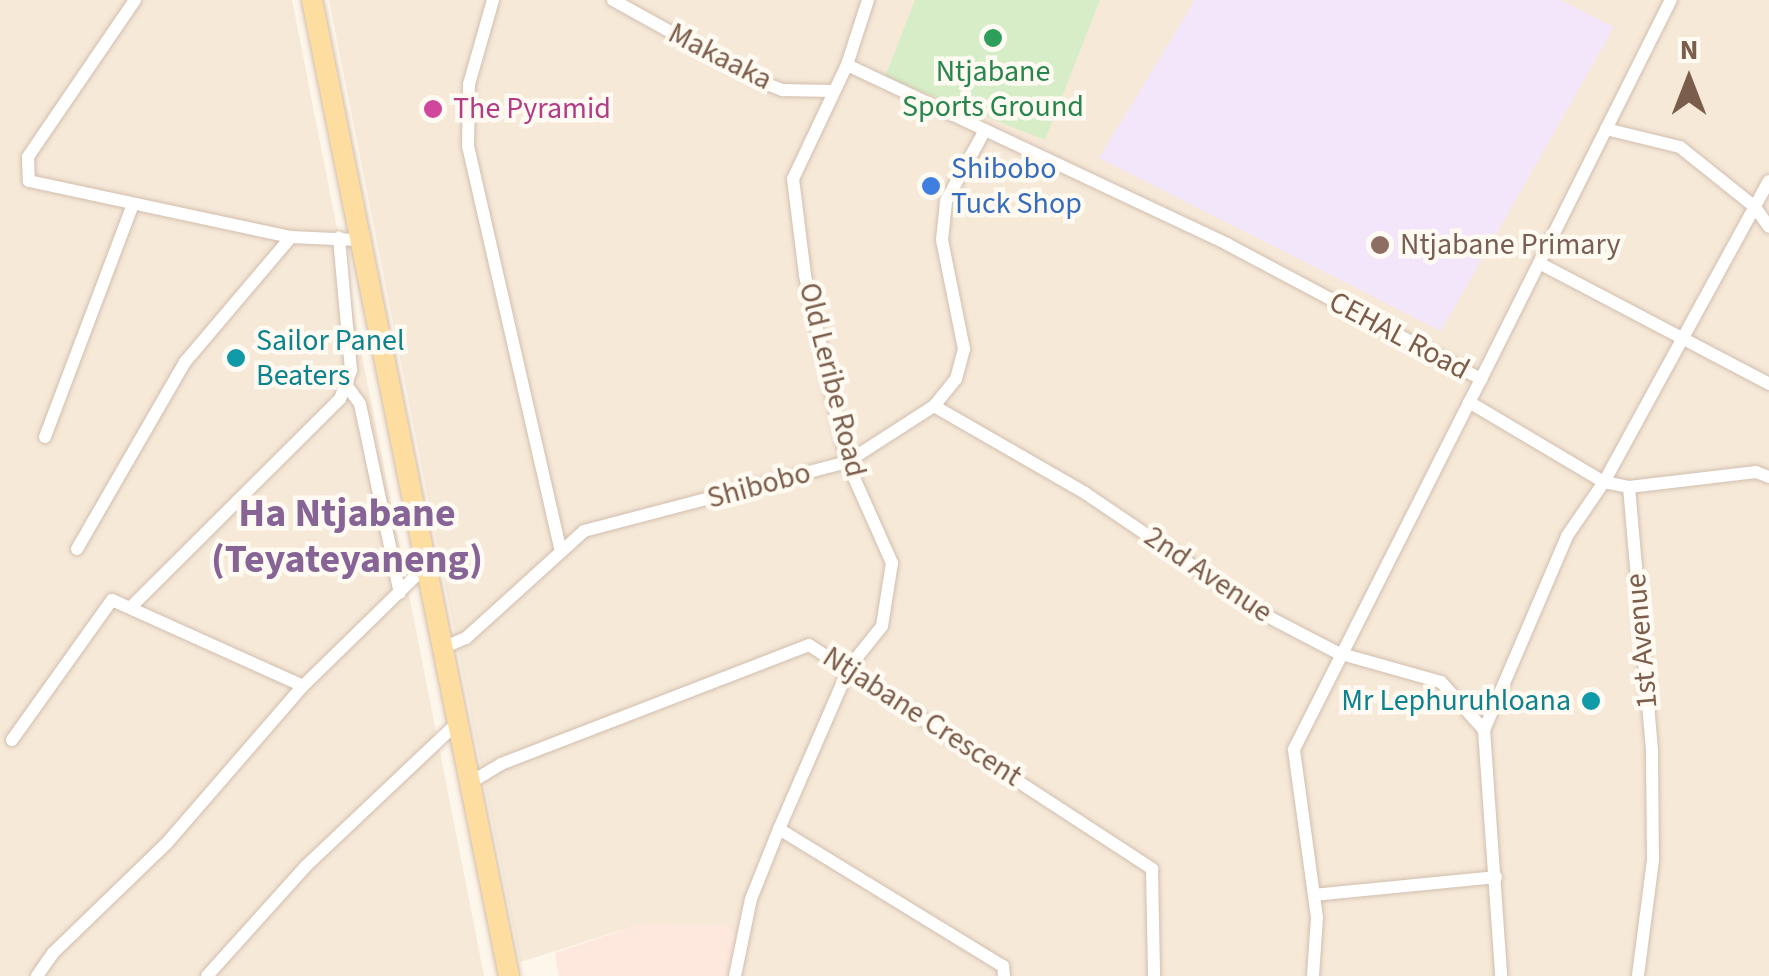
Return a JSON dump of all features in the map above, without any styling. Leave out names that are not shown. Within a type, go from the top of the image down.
[{"type":"main road","points":[[312,0],[348,239],[509,976]]},
{"type":"street","points":[[135,0],[28,157],[25,172],[30,181],[291,238],[348,239],[348,386],[360,404],[400,592]]},
{"type":"street","points":[[493,0],[470,84],[468,146],[561,551]]},
{"type":"street","name":"Makaaka","points":[[613,0],[759,81],[783,90],[834,91]]},
{"type":"street","name":"Old Leribe Road","points":[[736,975],[751,899],[779,829],[850,666],[882,626],[892,563],[848,462],[805,274],[794,179],[846,66],[868,0]]},
{"type":"street","name":"CEHAL Road","points":[[1313,976],[1314,894],[1294,750],[1338,653],[1671,0]]},
{"type":"street","name":"CEHAL Road","points":[[846,66],[1226,244],[1481,379]]},
{"type":"street","points":[[1606,130],[1680,147],[1755,207],[1769,227]]},
{"type":"street","name":"Shibobo","points":[[440,649],[466,638],[561,551],[603,522],[848,462],[934,406],[956,379],[964,349],[942,240],[946,201],[984,132]]},
{"type":"street","points":[[1501,976],[1484,730],[1567,536],[1604,482],[1769,181]]},
{"type":"street","points":[[45,436],[133,204]]},
{"type":"street","points":[[77,549],[185,362],[291,238]]},
{"type":"street","points":[[1539,263],[1769,384]]},
{"type":"street","points":[[132,606],[330,412],[348,386]]},
{"type":"street","points":[[1469,402],[1604,482],[1629,486],[1756,472],[1769,478]]},
{"type":"street","name":"2nd Avenue","points":[[934,406],[1085,493],[1265,615],[1338,653],[1442,682],[1484,730]]},
{"type":"street","name":"1st Avenue","points":[[1629,486],[1652,788],[1653,860],[1638,976]]},
{"type":"street","points":[[38,976],[53,953],[166,844],[303,686],[422,570]]},
{"type":"street","points":[[12,740],[112,600],[303,686]]},
{"type":"street","name":"Ntjabane Crescent","points":[[468,784],[501,764],[809,645],[850,666],[1152,869],[1154,976]]},
{"type":"street","points":[[207,976],[306,866],[455,725]]},
{"type":"street","points":[[779,829],[1003,966],[1004,976]]},
{"type":"street","points":[[1314,894],[1496,878]]},
{"type":"shaded area","points":[[0,0],[292,0],[484,976],[0,976]]},
{"type":"shaded area","points":[[329,0],[1769,0],[1769,976],[732,976],[641,924],[520,962]]},
{"type":"shaded area","name":"Ntjabane Primary","points":[[1195,0],[1561,0],[1614,27],[1441,331],[1099,158]]},
{"type":"shaded area","points":[[641,924],[727,926],[740,937],[732,976],[559,976],[555,953]]},
{"type":"green space","name":"Ntjabane Sports Ground","points":[[915,0],[1100,0],[1045,140],[885,77]]},
{"type":"place","name":"Ntjabane Sports Ground","points":[[993,38]]},
{"type":"place","name":"The Pyramid","points":[[433,109]]},
{"type":"place","name":"Shibobo Tuck Shop","points":[[931,186]]},
{"type":"place","name":"Ntjabane Primary","points":[[1380,245]]},
{"type":"place","name":"Sailor Panel Beaters","points":[[236,358]]},
{"type":"place","name":"Mr Lephuruhloana","points":[[1591,701]]},
{"type":"district","name":"Ha Ntjabane (Teyateyaneng)","points":[[347,537]]}]
